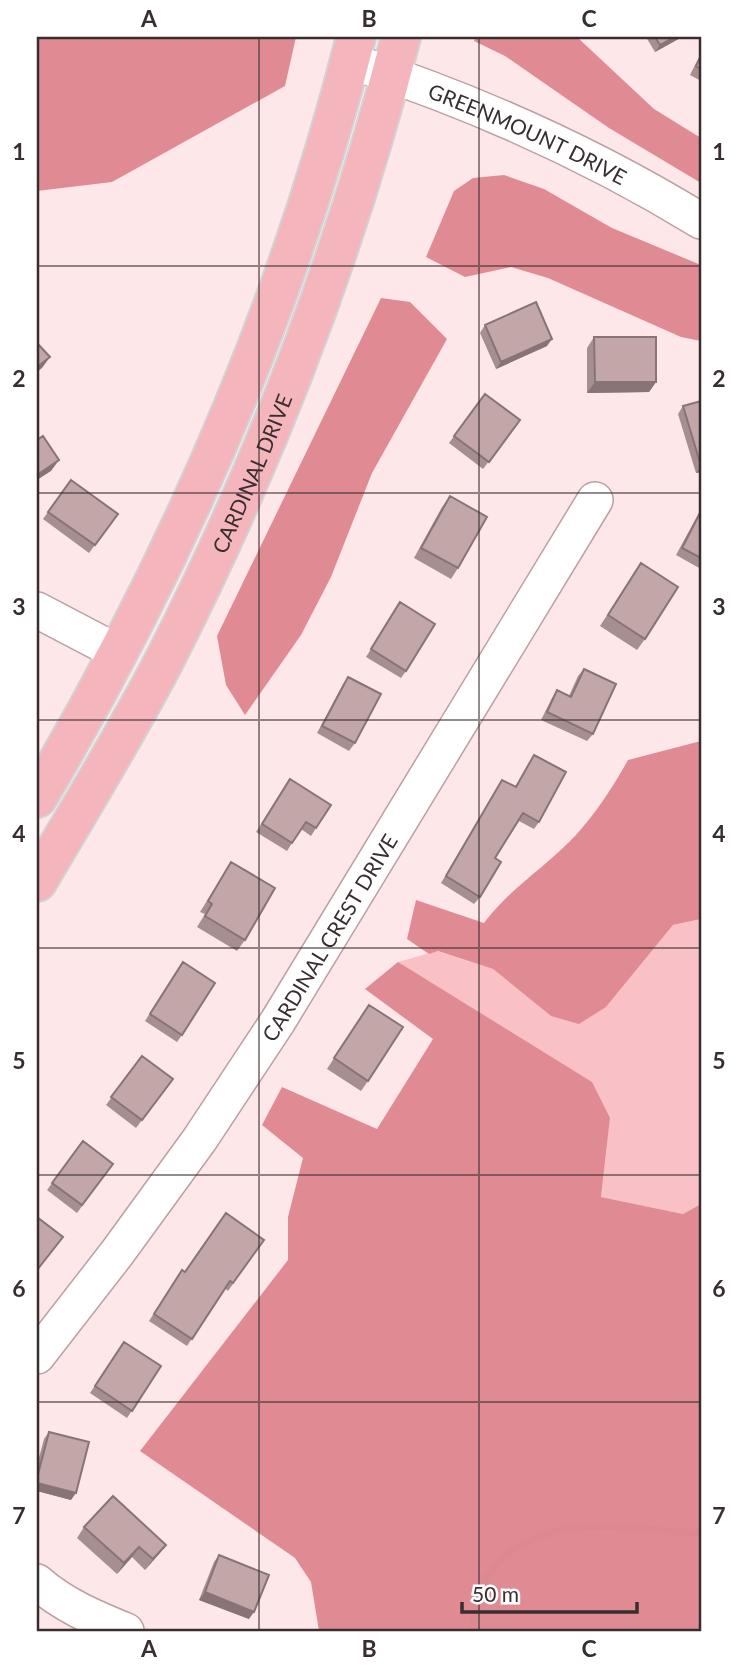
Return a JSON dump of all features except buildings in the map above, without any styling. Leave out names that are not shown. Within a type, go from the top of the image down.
[{"type":"main road","name":"CARDINAL DRIVE","points":[[37,882],[163,661],[252,469],[310,330],[392,74],[401,37]]},
{"type":"main road","name":"CARDINAL DRIVE","points":[[37,798],[119,653],[219,439],[270,310],[315,179],[353,49]]},
{"type":"street","name":"GREENMOUNT DRIVE","points":[[353,49],[392,74],[497,114],[585,155],[701,221]]},
{"type":"street","name":"CARDINAL CREST DRIVE","points":[[37,1356],[192,1149],[278,1021],[595,500]]},
{"type":"street","points":[[37,610],[119,653]]},
{"type":"street","points":[[37,1582],[50,1594],[90,1617],[126,1631]]},
{"type":"shaded area","points":[[37,37],[296,37],[285,86],[112,182],[37,191]]},
{"type":"shaded area","points":[[476,37],[577,37],[654,109],[701,138],[701,183],[609,128],[505,56],[474,41]]},
{"type":"shaded area","points":[[504,175],[544,189],[612,228],[701,265],[701,341],[681,337],[548,278],[511,267],[465,277],[426,257],[454,191],[473,178]]},
{"type":"shaded area","points":[[381,298],[410,302],[447,339],[372,473],[331,577],[301,635],[245,715],[226,685],[217,636]]},
{"type":"shaded area","points":[[701,741],[701,919],[673,925],[606,1007],[579,1024],[551,1016],[493,969],[438,951],[429,954],[407,939],[416,900],[484,923],[505,899],[575,836],[604,800],[628,760]]},
{"type":"shaded area","points":[[701,919],[701,1204],[683,1214],[601,1197],[610,1118],[398,962],[437,951],[493,969],[551,1016],[606,1007],[673,925]]},
{"type":"shaded area","points":[[398,962],[592,1082],[610,1118],[601,1197],[683,1214],[701,1204],[701,1631],[319,1631],[311,1582],[295,1558],[140,1451],[288,1260],[288,1217],[303,1158],[262,1125],[282,1087],[377,1129],[433,1039],[365,989]]},
{"type":"waterway","points":[[473,1631],[478,1595],[492,1571],[519,1546],[542,1535],[594,1526],[701,1534]]}]
